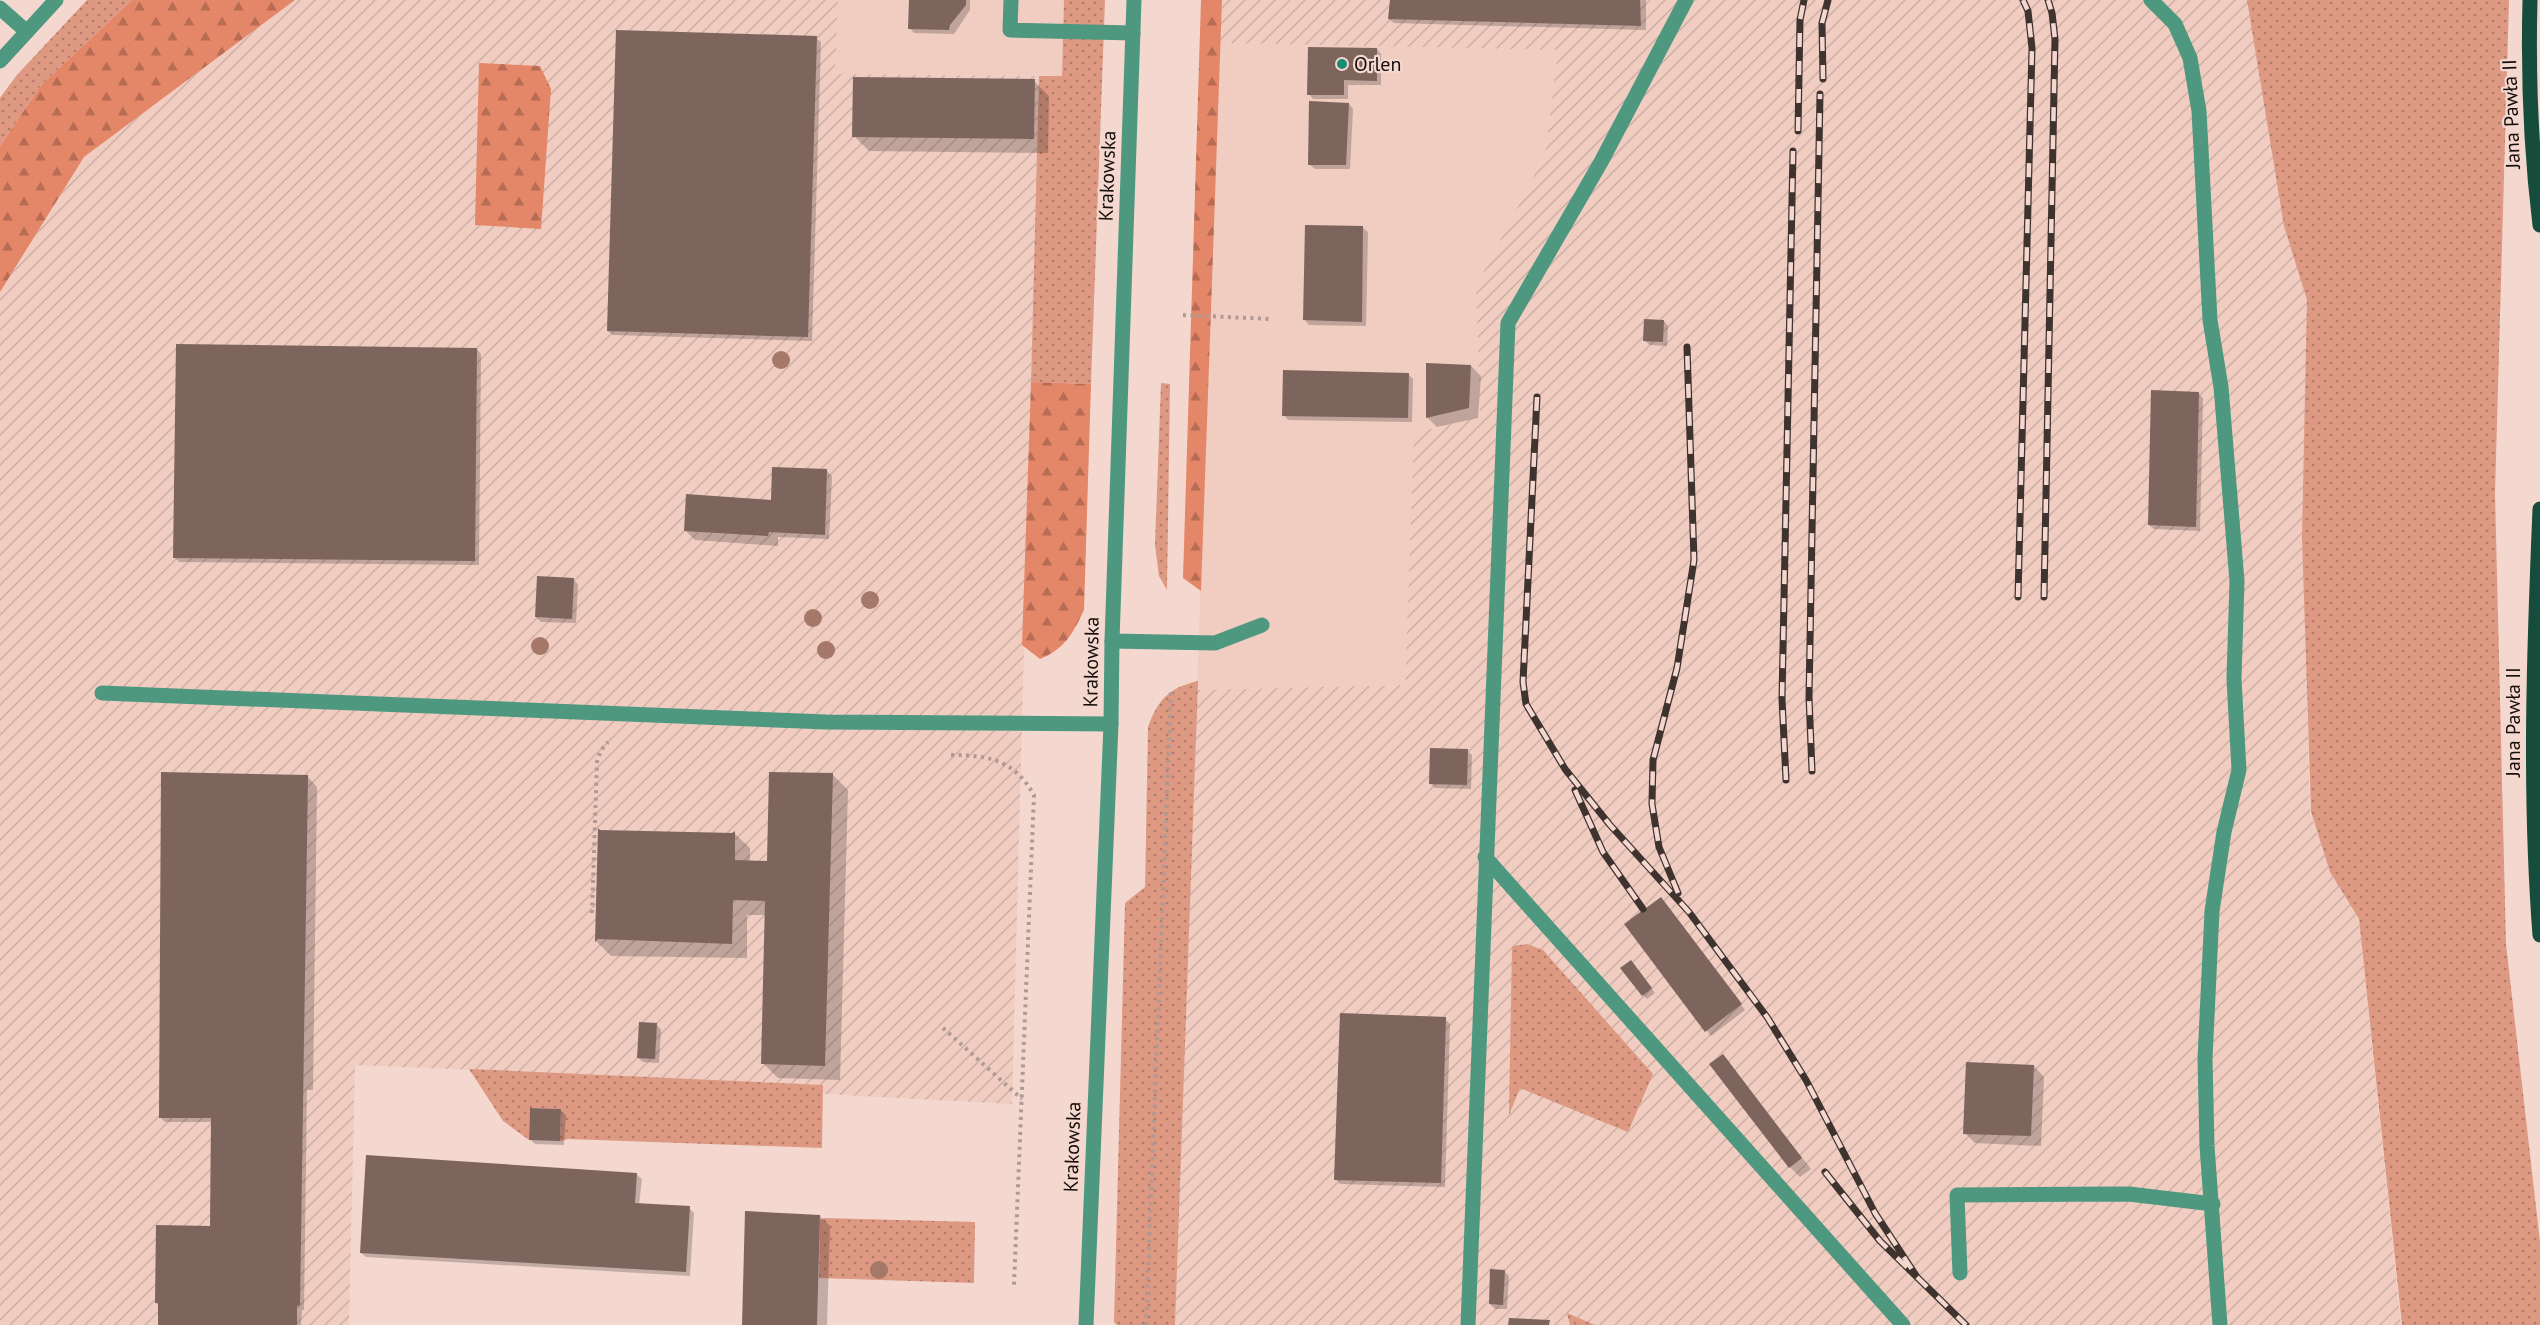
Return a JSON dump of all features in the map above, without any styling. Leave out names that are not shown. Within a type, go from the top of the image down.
[{"type":"main road","name":"Jana Pawła II","points":[[2530,0],[2531,116],[2540,225]]},
{"type":"main road","name":"Jana Pawła II","points":[[2540,509],[2534,645],[2534,810],[2540,935]]},
{"type":"street","points":[[0,61],[56,0]]},
{"type":"street","points":[[1011,0],[1010,30],[1133,33]]},
{"type":"street","name":"Krakowska","points":[[1086,1325],[1111,724],[1134,0]]},
{"type":"street","points":[[1468,1325],[1508,323],[1601,162],[1686,0]]},
{"type":"street","points":[[2151,0],[2175,24],[2190,58],[2199,111],[2210,320],[2220,387],[2237,581],[2234,679],[2239,770],[2224,832],[2212,911],[2205,1059],[2207,1146],[2220,1325]]},
{"type":"street","points":[[0,8],[26,31]]},
{"type":"street","points":[[1112,641],[1215,643],[1262,625]]},
{"type":"street","points":[[102,693],[826,722],[1111,724]]},
{"type":"street","points":[[1485,857],[1903,1325]]},
{"type":"street","points":[[1960,1274],[1957,1195],[2129,1194],[2213,1204]]},
{"type":"path","points":[[1183,315],[1271,320]]},
{"type":"path","points":[[1146,1325],[1171,689]]},
{"type":"path","points":[[592,914],[597,762],[601,750],[608,742],[615,739]]},
{"type":"path","points":[[951,755],[972,755],[1000,761],[1025,779],[1034,795],[1014,1285]]},
{"type":"path","points":[[943,1028],[1022,1099]]},
{"type":"shaded area","points":[[87,0],[132,0],[42,84],[0,146],[0,98],[16,76]]},
{"type":"shaded area","points":[[295,0],[838,0],[835,74],[1039,76],[1012,1104],[823,1094],[823,1085],[355,1065],[349,1325],[0,1325],[0,292],[84,157]]},
{"type":"shaded area","points":[[838,0],[1064,0],[1062,76],[835,74]]},
{"type":"shaded area","points":[[1064,0],[1105,0],[1091,384],[1031,382],[1039,76],[1062,76]]},
{"type":"shaded area","points":[[1222,0],[2248,0],[2310,298],[2303,531],[2310,812],[2330,871],[2359,920],[2401,1325],[1175,1325],[1197,690],[1405,685],[1414,433],[1480,417],[1476,286],[1545,155],[1558,50],[1220,43]]},
{"type":"shaded area","points":[[2247,0],[2509,0],[2495,493],[2506,944],[2540,1242],[2540,1325],[2402,1325],[2359,919],[2330,872],[2311,812],[2302,537],[2307,300],[2284,226]]},
{"type":"shaded area","name":"Orlen","points":[[1220,43],[1558,50],[1545,155],[1476,286],[1480,418],[1414,433],[1405,685],[1197,690]]},
{"type":"shaded area","points":[[1161,383],[1170,384],[1167,590],[1159,576],[1155,545]]},
{"type":"shaded area","points":[[1198,681],[1175,1325],[1117,1325],[1114,1322],[1125,903],[1145,887],[1148,727],[1160,702],[1166,696],[1179,687]]},
{"type":"shaded area","points":[[1527,944],[1543,950],[1653,1074],[1628,1132],[1520,1088],[1509,1115],[1512,946]]},
{"type":"shaded area","points":[[469,1069],[823,1085],[822,1148],[568,1139],[560,1141],[561,1109],[530,1108],[529,1140],[503,1121]]},
{"type":"shaded area","points":[[824,1218],[975,1222],[974,1283],[819,1278],[820,1220]]},
{"type":"shaded area","points":[[1567,1313],[1595,1325],[1570,1325]]},
{"type":"green space","points":[[132,0],[295,0],[84,157],[0,292],[0,146],[42,84]]},
{"type":"green space","points":[[1201,0],[1222,0],[1201,591],[1183,578]]},
{"type":"green space","points":[[479,63],[540,66],[551,89],[541,229],[475,225]]},
{"type":"green space","points":[[1031,382],[1091,384],[1084,610],[1062,645],[1040,659],[1022,645]]},
{"type":"building","points":[[909,0],[966,0],[966,5],[950,25],[949,30],[908,29]]},
{"type":"building","points":[[1390,0],[1640,0],[1641,26],[1388,19]]},
{"type":"building","points":[[616,30],[817,36],[808,337],[607,331]]},
{"type":"building","name":"Orlen","points":[[1308,47],[1377,48],[1377,81],[1344,80],[1344,95],[1307,95]]},
{"type":"building","points":[[853,77],[1035,79],[1034,139],[852,137]]},
{"type":"building","name":"Orlen","points":[[1309,101],[1349,103],[1346,165],[1308,165]]},
{"type":"building","points":[[1305,225],[1363,226],[1362,322],[1303,320]]},
{"type":"building","points":[[1644,319],[1664,320],[1663,342],[1643,341]]},
{"type":"building","points":[[176,344],[477,348],[475,561],[173,558]]},
{"type":"building","points":[[1426,363],[1471,365],[1469,408],[1426,418]]},
{"type":"building","points":[[1283,370],[1409,373],[1408,418],[1282,416]]},
{"type":"building","points":[[2151,390],[2199,392],[2196,527],[2148,525]]},
{"type":"building","points":[[772,467],[827,469],[825,535],[769,532],[768,536],[684,531],[686,494],[771,500]]},
{"type":"building","points":[[537,576],[574,578],[572,619],[535,617]]},
{"type":"building","points":[[1430,748],[1468,749],[1467,785],[1429,784]]},
{"type":"building","points":[[161,772],[308,775],[300,1305],[297,1306],[297,1325],[158,1325],[158,1303],[155,1303],[156,1225],[210,1226],[211,1118],[159,1118]]},
{"type":"building","points":[[769,772],[833,773],[825,1066],[761,1064],[765,901],[733,900],[732,944],[598,939],[595,942],[598,828],[600,830],[732,833],[735,831],[735,860],[767,861]]},
{"type":"building","points":[[1661,897],[1742,1004],[1705,1032],[1624,924]]},
{"type":"building","points":[[1631,960],[1652,988],[1642,996],[1620,968]]},
{"type":"building","points":[[1340,1013],[1446,1017],[1441,1183],[1334,1180]]},
{"type":"building","points":[[639,1022],[657,1023],[655,1059],[637,1058]]},
{"type":"building","points":[[1723,1054],[1802,1158],[1789,1168],[1709,1064]]},
{"type":"building","points":[[1966,1062],[2034,1065],[2031,1136],[1963,1134]]},
{"type":"building","points":[[530,1108],[561,1109],[560,1141],[529,1140]]},
{"type":"building","points":[[366,1155],[637,1173],[635,1203],[690,1206],[686,1272],[360,1253]]},
{"type":"building","points":[[745,1211],[820,1215],[817,1325],[742,1325]]},
{"type":"building","points":[[1490,1269],[1505,1270],[1503,1305],[1489,1304]]},
{"type":"building","points":[[1509,1318],[1550,1320],[1549,1325],[1508,1325]]},
{"type":"railway","points":[[1798,131],[1800,20],[1804,0]]},
{"type":"railway","points":[[1823,79],[1822,23],[1828,0]]},
{"type":"railway","points":[[2018,597],[2032,48],[2028,11],[2023,0]]},
{"type":"railway","points":[[2044,597],[2055,39],[2048,0]]},
{"type":"railway","points":[[1812,771],[1809,697],[1820,94]]},
{"type":"railway","points":[[1786,780],[1782,699],[1793,151]]},
{"type":"railway","points":[[1678,893],[1659,847],[1652,804],[1653,760],[1677,668],[1694,560],[1687,347]]},
{"type":"railway","points":[[1537,397],[1523,682],[1526,704],[1565,769],[1610,825],[1689,912],[1767,1017],[1806,1080],[1875,1213],[1917,1277]]},
{"type":"railway","points":[[1575,790],[1603,852],[1643,909]]},
{"type":"railway","points":[[1825,1172],[1880,1241],[1966,1325]]},
{"type":"place","name":"Orlen","points":[[1342,64]]}]
